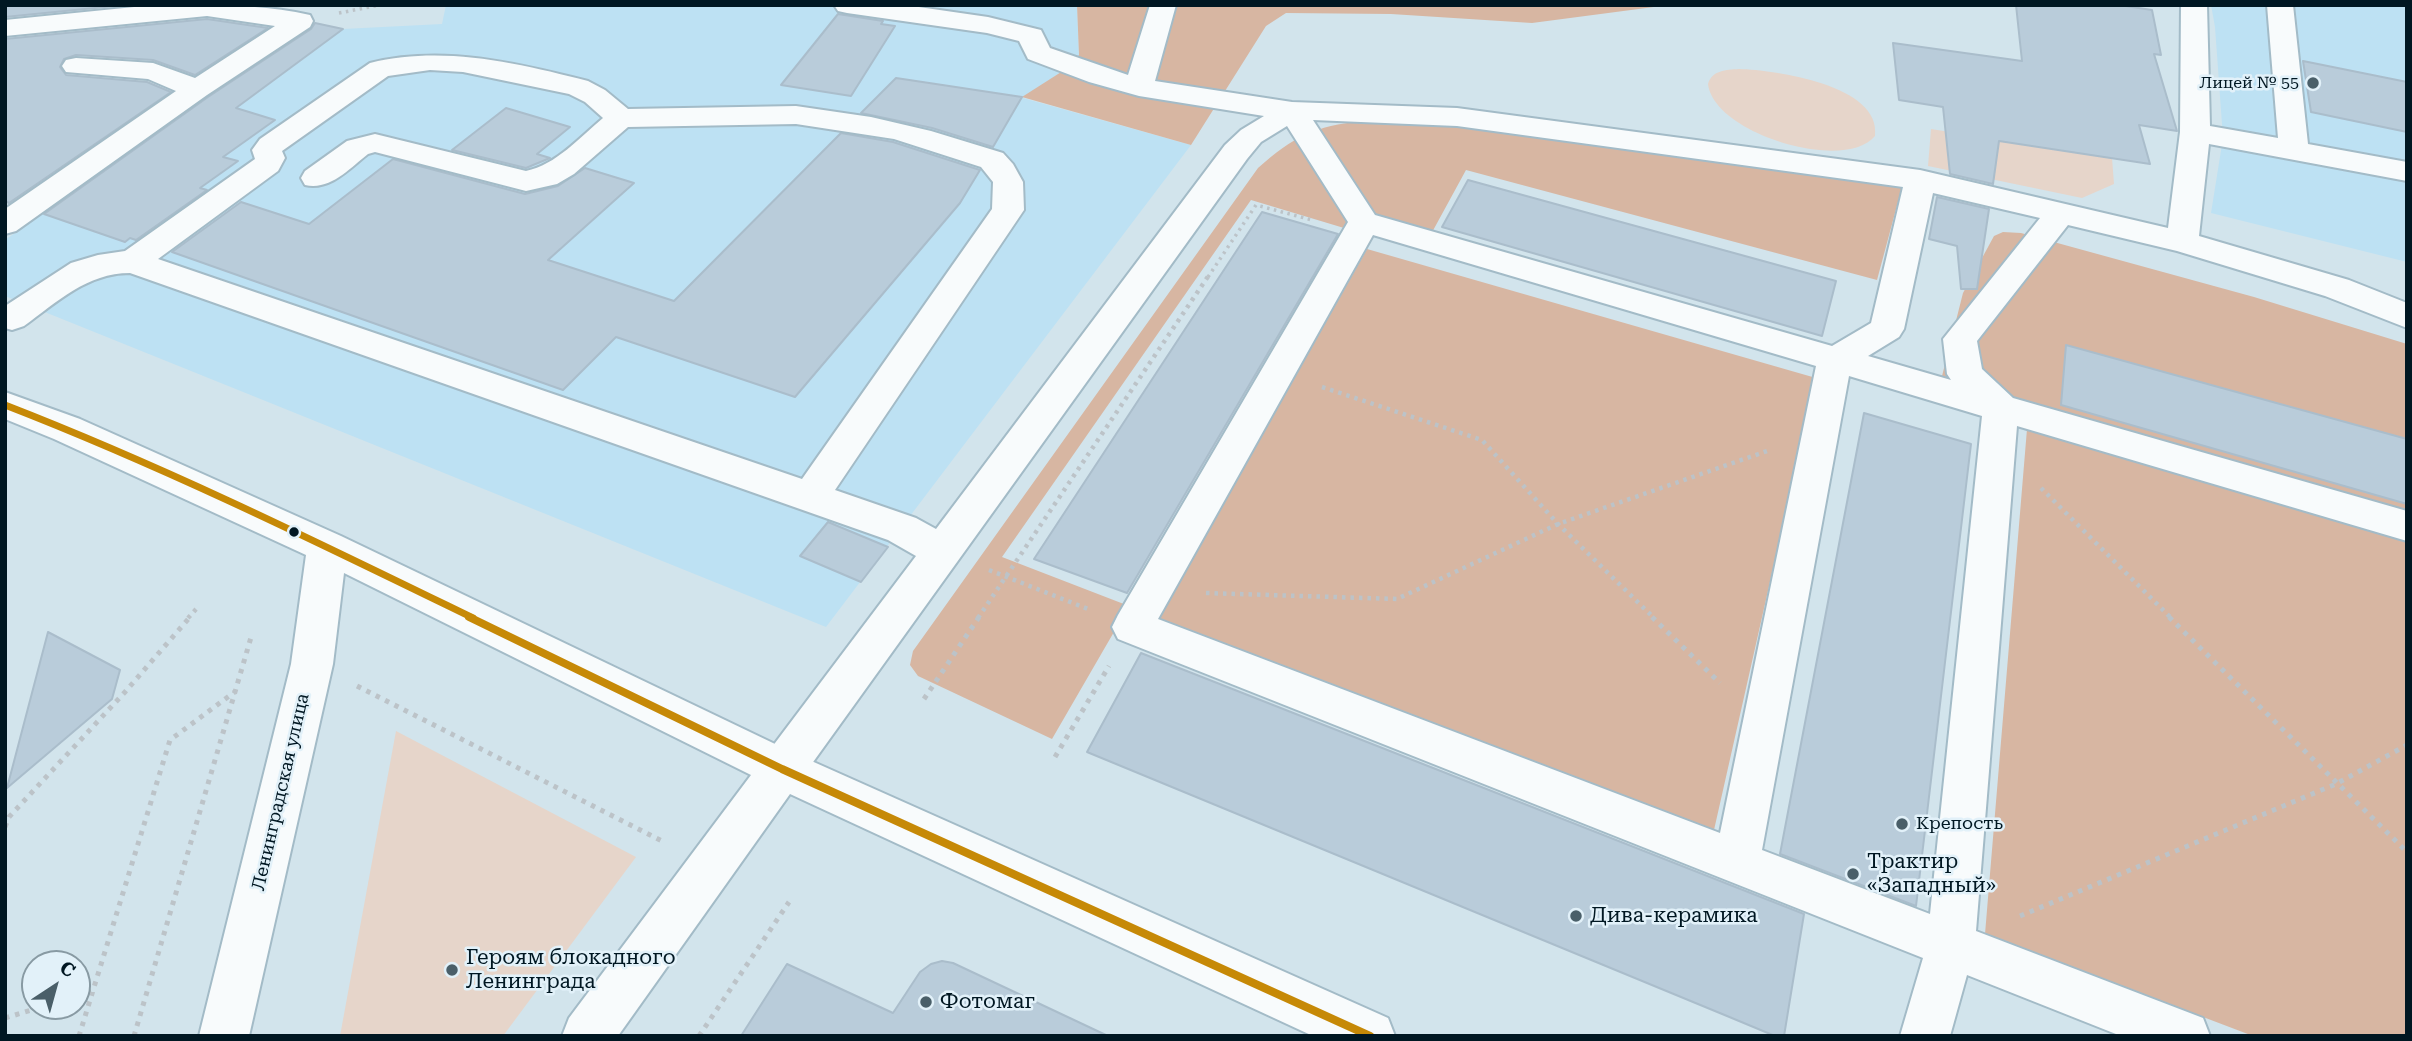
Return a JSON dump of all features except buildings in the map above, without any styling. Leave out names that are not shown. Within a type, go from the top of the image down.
[{"type":"street","points":[[847,5],[988,25],[1031,36],[1038,53],[1069,67],[1139,87],[1208,100],[1292,111],[1457,117],[1920,180],[2182,242],[2337,288],[2407,316]]},
{"type":"street","points":[[1139,87],[1163,5]]},
{"type":"street","points":[[2182,242],[2195,132],[2194,5]]},
{"type":"street","points":[[2280,5],[2294,151]]},
{"type":"street","points":[[5,28],[207,8],[300,21],[197,89],[5,224]]},
{"type":"street","points":[[132,261],[267,164],[270,158],[267,150],[271,145],[380,69],[395,65],[444,62],[569,85],[595,96],[621,118]]},
{"type":"street","points":[[75,66],[153,71],[197,89]]},
{"type":"street","points":[[1292,111],[1361,228],[1835,360],[2000,427],[2407,526]]},
{"type":"street","points":[[587,1036],[1236,152],[1251,136],[1292,111]]},
{"type":"street","points":[[316,178],[358,147],[375,143],[526,181],[536,180],[562,167],[621,118],[796,115],[824,117],[859,122],[992,160],[1003,169],[1008,179],[1008,210],[809,498]]},
{"type":"street","points":[[2195,132],[2407,172]]},
{"type":"street","points":[[1737,862],[1835,360],[1886,329],[1920,180]]},
{"type":"street","points":[[1925,1036],[1951,945],[2000,427],[1965,374],[1961,340],[2061,213]]},
{"type":"street","points":[[1361,228],[1142,609],[1737,862],[2185,1036]]},
{"type":"street","points":[[12,318],[85,268],[106,261],[132,261],[902,529],[943,551]]},
{"type":"street","points":[[5,405],[67,429],[327,547],[782,769],[1370,1036]]},
{"type":"street","name":"Ленинградская улица","points":[[224,1036],[312,664],[327,547]]},
{"type":"path","points":[[924,699],[1256,205],[1361,228]]},
{"type":"path","points":[[1278,373],[1482,440],[1558,524],[1722,685]]},
{"type":"path","points":[[2000,427],[2336,784],[2407,852]]},
{"type":"path","points":[[943,551],[1007,577],[1142,609],[1397,599],[1558,524],[1822,432]]},
{"type":"path","points":[[5,827],[9,817],[125,692],[198,607]]},
{"type":"path","points":[[1055,757],[1142,609]]},
{"type":"path","points":[[134,1036],[252,634]]},
{"type":"path","points":[[350,682],[670,845]]},
{"type":"path","points":[[79,1036],[170,740],[237,690]]},
{"type":"path","points":[[1951,945],[2336,784],[2407,746]]},
{"type":"path","points":[[699,1036],[789,902]]},
{"type":"shaded area","points":[[446,5],[1077,5],[1079,55],[1069,67],[1023,98],[1191,145],[826,627],[5,296],[5,240],[211,93],[240,100],[277,72],[283,73],[343,29],[442,24]]},
{"type":"shaded area","points":[[1077,5],[1669,5],[1532,23],[1391,14],[1286,13],[1266,26],[1191,145],[1022,97],[1069,67],[1079,55]]},
{"type":"shaded area","name":"Лицей № 55","points":[[2211,5],[2407,5],[2407,262],[2211,213],[2223,138]]},
{"type":"shaded area","points":[[1739,69],[1800,77],[1845,93],[1862,104],[1873,119],[1875,136],[1859,146],[1837,151],[1782,143],[1756,132],[1732,118],[1716,102],[1708,84],[1716,73]]},
{"type":"shaded area","points":[[1362,121],[1457,127],[1902,187],[1877,280],[1466,170],[1430,236],[1353,215],[1344,228],[1251,200],[1002,557],[1129,606],[1052,739],[918,676],[910,665],[913,651],[1258,168],[1282,148],[1306,135],[1331,126]]},
{"type":"shaded area","points":[[1931,129],[2112,158],[2114,184],[2082,198],[1928,166]]},
{"type":"shaded area","points":[[2003,232],[2021,233],[2254,297],[2407,344],[2407,516],[1941,380],[1963,293],[1994,236]]},
{"type":"shaded area","points":[[1367,249],[1816,378],[1714,830],[1158,619]]},
{"type":"shaded area","points":[[2027,429],[2407,537],[2407,1036],[2253,1036],[1985,934]]},
{"type":"shaded area","points":[[396,731],[636,857],[503,1036],[340,1036]]},
{"type":"transit line","points":[[5,405],[67,429],[327,547],[782,769],[1370,1036]]},
{"type":"place","name":"Лицей № 55","points":[[2313,83]]},
{"type":"place","name":"Крепость","points":[[1902,824]]},
{"type":"place","name":"Трактир «Западный»","points":[[1853,874]]},
{"type":"place","name":"Дива-керамика","points":[[1576,916]]},
{"type":"place","name":"Героям блокадного Ленинграда","points":[[452,970]]},
{"type":"place","name":"Фотомаг","points":[[926,1002]]}]
